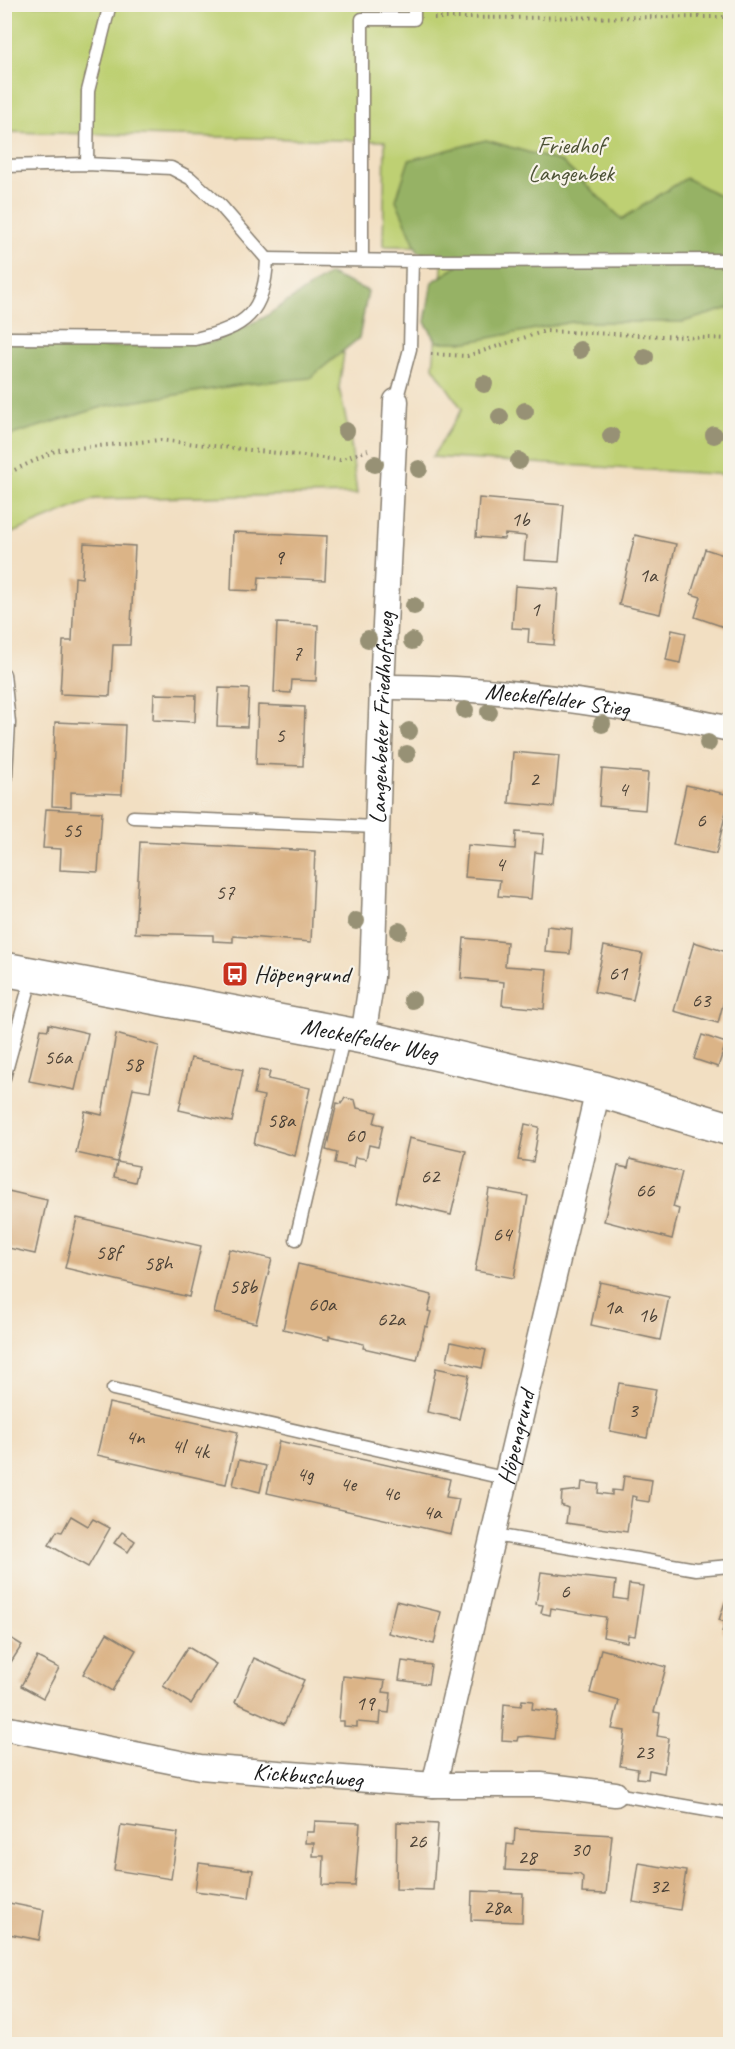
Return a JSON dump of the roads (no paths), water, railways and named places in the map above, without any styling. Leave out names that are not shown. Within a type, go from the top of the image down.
[{"type":"main road","name":"Meckelfelder Weg","points":[[18,972],[354,1036],[598,1090],[730,1129]]},
{"type":"street","name":"Langenbeker Friedhofsweg","points":[[354,1036],[372,977],[382,687],[396,401]]},
{"type":"street","name":"Meckelfelder Stieg","points":[[382,687],[421,687],[555,699],[623,708],[730,729]]},
{"type":"street","name":"Höpengrund","points":[[434,1785],[495,1535],[598,1090]]},
{"type":"street","name":"Kickbuschweg","points":[[4,1728],[200,1767],[434,1785],[541,1785],[615,1794]]},
{"type":"lane","points":[[87,164],[88,91],[110,4]]},
{"type":"lane","points":[[363,260],[362,18],[414,18],[414,4]]},
{"type":"lane","points":[[4,166],[87,164],[171,168],[190,178],[221,206],[267,259],[266,284],[262,297],[237,325],[220,333],[195,339],[4,338]]},
{"type":"lane","points":[[267,259],[730,260]]},
{"type":"lane","points":[[396,401],[410,349],[412,261]]},
{"type":"lane","points":[[4,674],[9,723],[4,809]]},
{"type":"lane","points":[[133,817],[377,827]]},
{"type":"lane","points":[[4,1078],[18,972]]},
{"type":"lane","points":[[296,1239],[354,1036]]},
{"type":"lane","points":[[113,1389],[508,1479]]},
{"type":"lane","points":[[495,1535],[696,1569],[730,1566]]},
{"type":"lane","points":[[615,1794],[730,1814]]},
{"type":"place","name":"Höpengrund","points":[[235,974]]},
{"type":"park label","name":"Friedhof Langenbek","points":[[571,159]]}]
